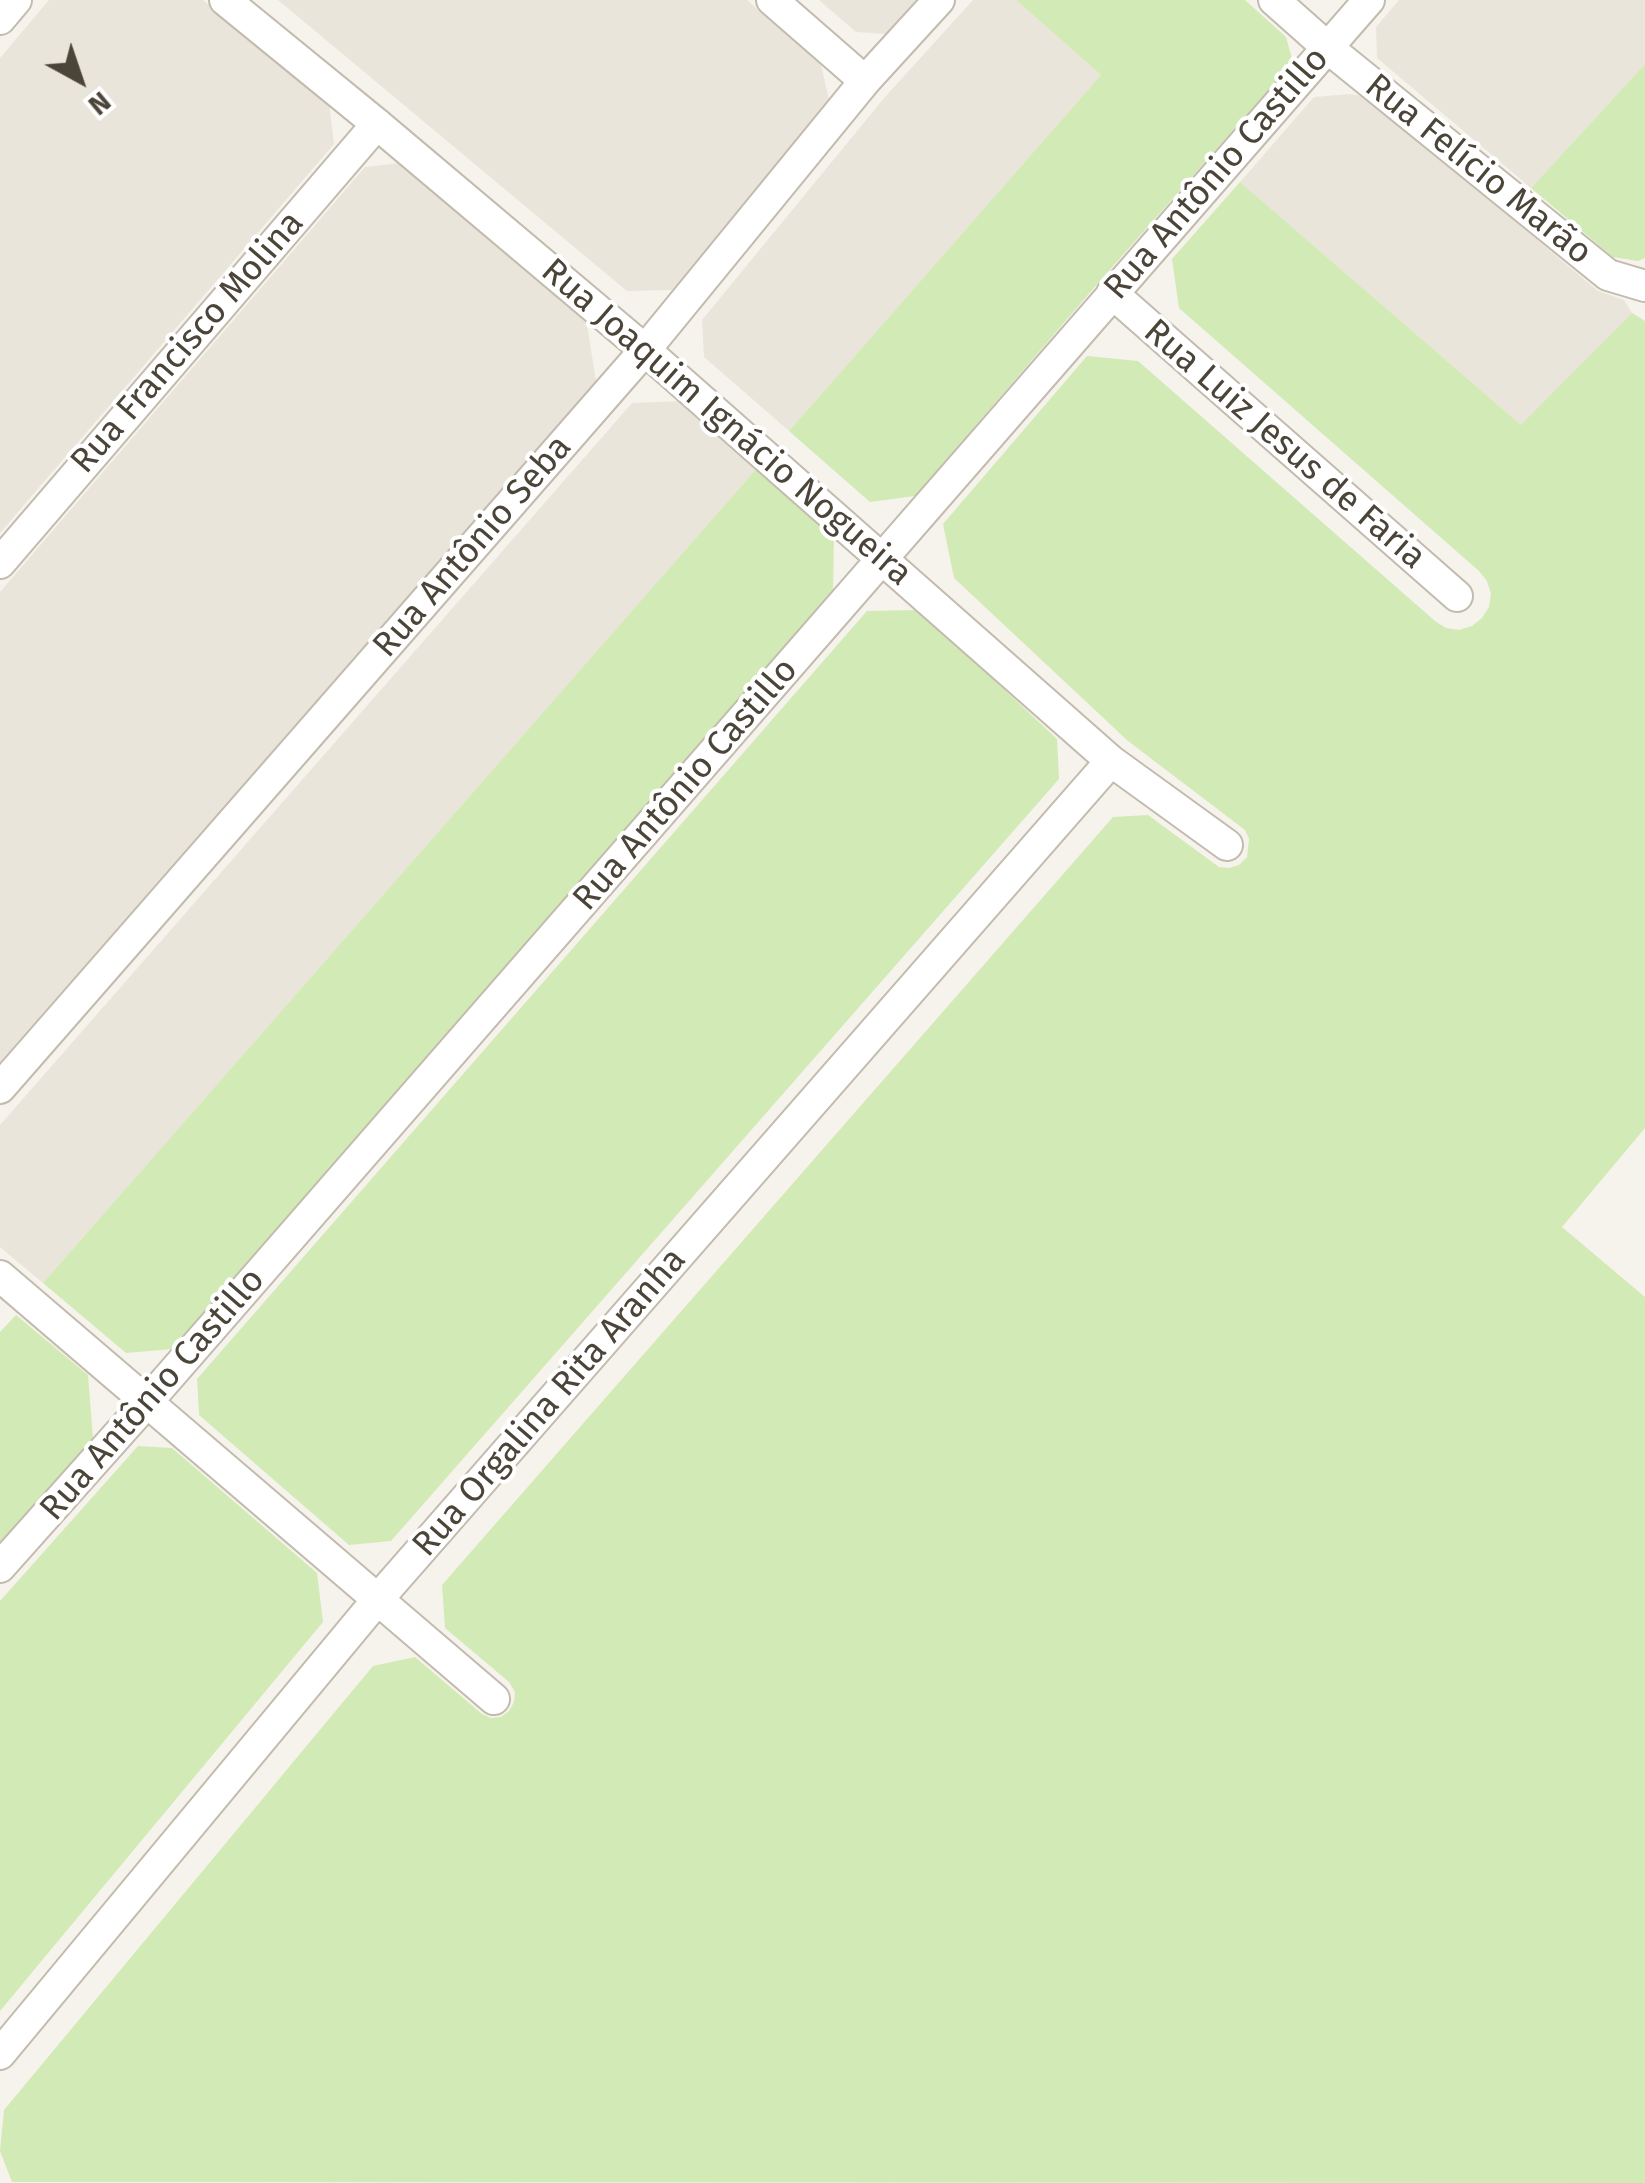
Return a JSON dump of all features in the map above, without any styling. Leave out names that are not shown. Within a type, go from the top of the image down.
[{"type":"street","points":[[0,19],[16,0]]},
{"type":"street","name":"Rua Joaquim Ignácio Nogueira","points":[[225,0],[646,350],[1111,761],[1227,845]]},
{"type":"street","points":[[772,0],[866,82]]},
{"type":"street","name":"Rua Antônio Seba","points":[[0,1088],[646,350],[866,82],[939,0]]},
{"type":"street","name":"Rua Felício Marão","points":[[1274,0],[1608,275],[1645,286]]},
{"type":"street","name":"Rua Antônio Castillo","points":[[0,1567],[1369,0]]},
{"type":"street","name":"Rua Francisco Molina","points":[[0,562],[377,124]]},
{"type":"street","name":"Rua Luiz Jesus de Faria","points":[[1112,293],[1457,596]]},
{"type":"street","name":"Rua Orgalina Rita Aranha","points":[[0,2054],[378,1599],[1111,761]]},
{"type":"street","points":[[0,1276],[494,1699]]},
{"type":"shaded area","points":[[49,0],[203,0],[329,103],[334,144],[0,533],[0,58]]},
{"type":"shaded area","points":[[278,0],[747,0],[821,64],[829,100],[672,290],[627,291]]},
{"type":"shaded area","points":[[819,0],[916,0],[886,34],[856,32]]},
{"type":"shaded area","points":[[973,0],[1016,0],[1101,75],[789,431],[704,357],[702,320],[885,97]]},
{"type":"shaded area","points":[[1399,0],[1645,0],[1645,64],[1531,188],[1377,58],[1376,27]]},
{"type":"shaded area","points":[[1314,97],[1367,97],[1598,291],[1624,300],[1632,313],[1522,426],[1240,182]]},
{"type":"shaded area","points":[[401,163],[586,318],[596,381],[0,1062],[0,592],[365,167]]},
{"type":"shaded area","points":[[683,401],[758,467],[43,1283],[0,1247],[0,1125],[632,403]]},
{"type":"green space","points":[[1016,0],[1245,0],[1286,37],[1293,62],[915,496],[870,502],[789,431],[1101,75]]},
{"type":"green space","points":[[1645,64],[1645,258],[1638,261],[1613,257],[1531,188]]},
{"type":"green space","points":[[1240,182],[1521,425],[1632,313],[1645,321],[1645,1128],[1562,1227],[1645,1297],[1645,2183],[12,2182],[0,2151],[4,2110],[373,1666],[415,1657],[482,1714],[501,1717],[509,1711],[515,1692],[509,1682],[445,1628],[442,1585],[1113,817],[1148,815],[1219,867],[1239,865],[1247,857],[1249,839],[1245,830],[1128,741],[954,578],[943,524],[1087,356],[1138,361],[1446,628],[1472,626],[1489,607],[1491,594],[1479,571],[1179,308],[1172,259]]},
{"type":"green space","points":[[758,467],[834,533],[833,592],[172,1349],[126,1353],[43,1283]]},
{"type":"green space","points":[[919,610],[1057,739],[1059,779],[391,1541],[349,1545],[199,1415],[197,1379],[867,611]]},
{"type":"green space","points":[[16,1315],[88,1375],[93,1438],[0,1543],[0,1332]]},
{"type":"green space","points":[[138,1446],[172,1448],[317,1573],[323,1622],[0,2011],[0,1601]]}]
